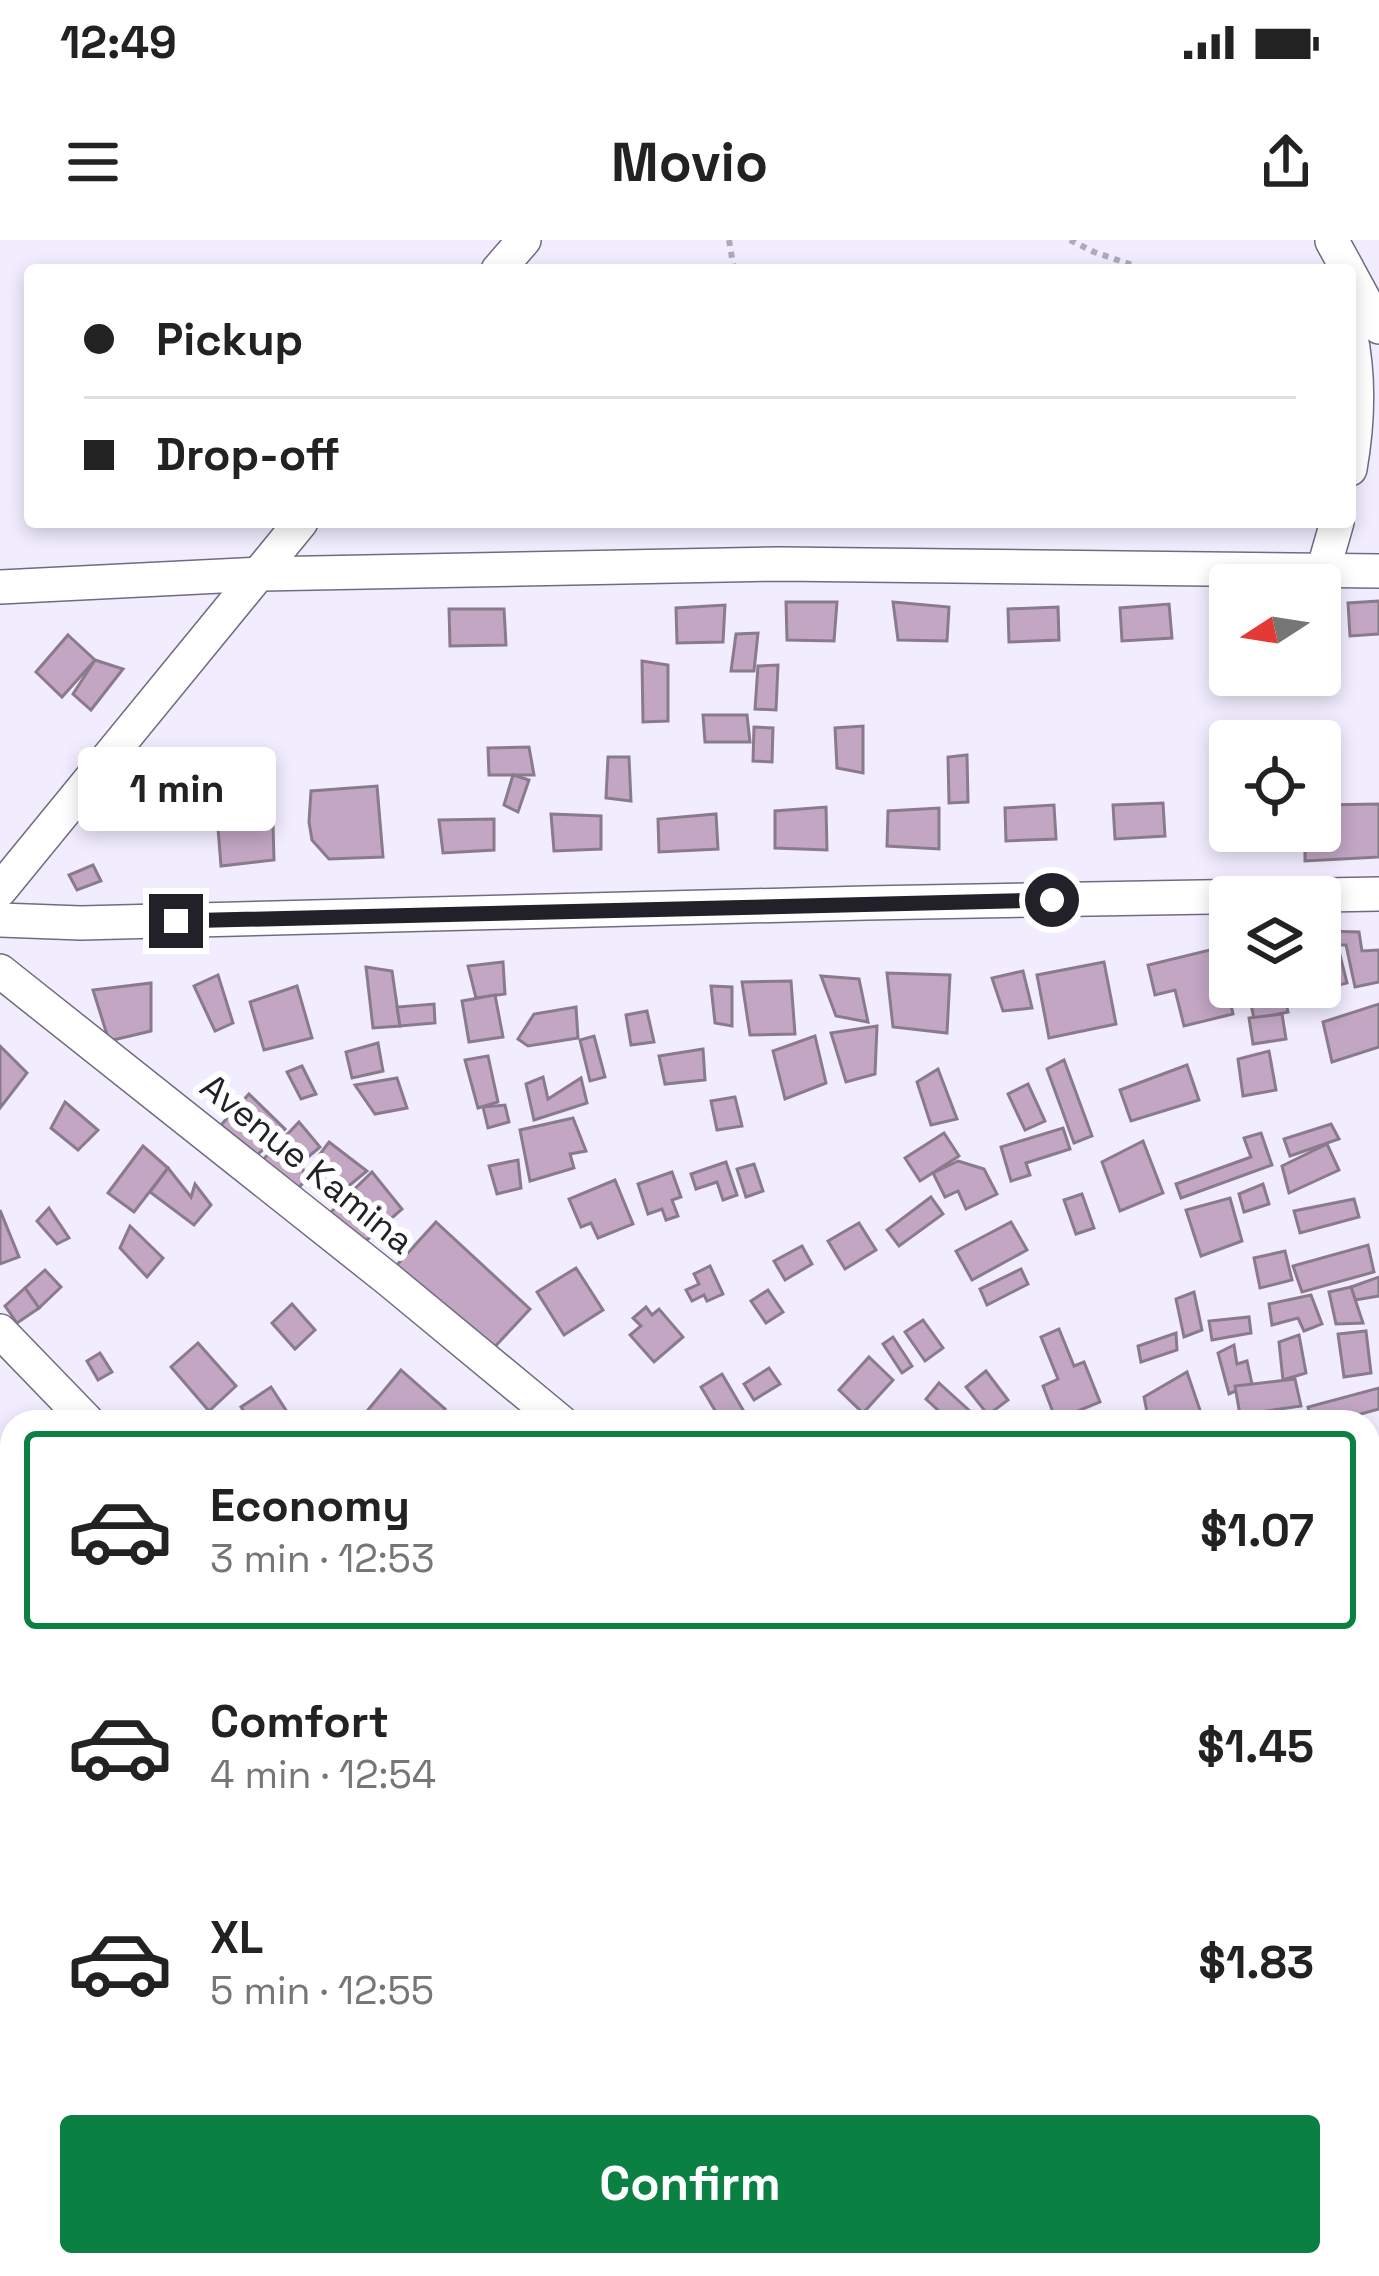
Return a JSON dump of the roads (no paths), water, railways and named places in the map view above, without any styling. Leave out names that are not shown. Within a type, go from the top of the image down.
[{"type":"street","points":[[503,264],[524,240]]},
{"type":"street","points":[[1356,285],[1379,327]]},
{"type":"street","points":[[1356,365],[1356,410]]},
{"type":"street","points":[[0,890],[296,528]]},
{"type":"street","points":[[1326,564],[1335,528]]},
{"type":"street","points":[[0,587],[261,574],[780,564],[1209,570]]},
{"type":"street","points":[[1341,571],[1379,572]]},
{"type":"street","points":[[0,920],[81,923],[1379,894]]},
{"type":"street","name":"Avenue Kamina","points":[[0,971],[546,1410]]},
{"type":"street","points":[[0,1330],[77,1410]]}]
